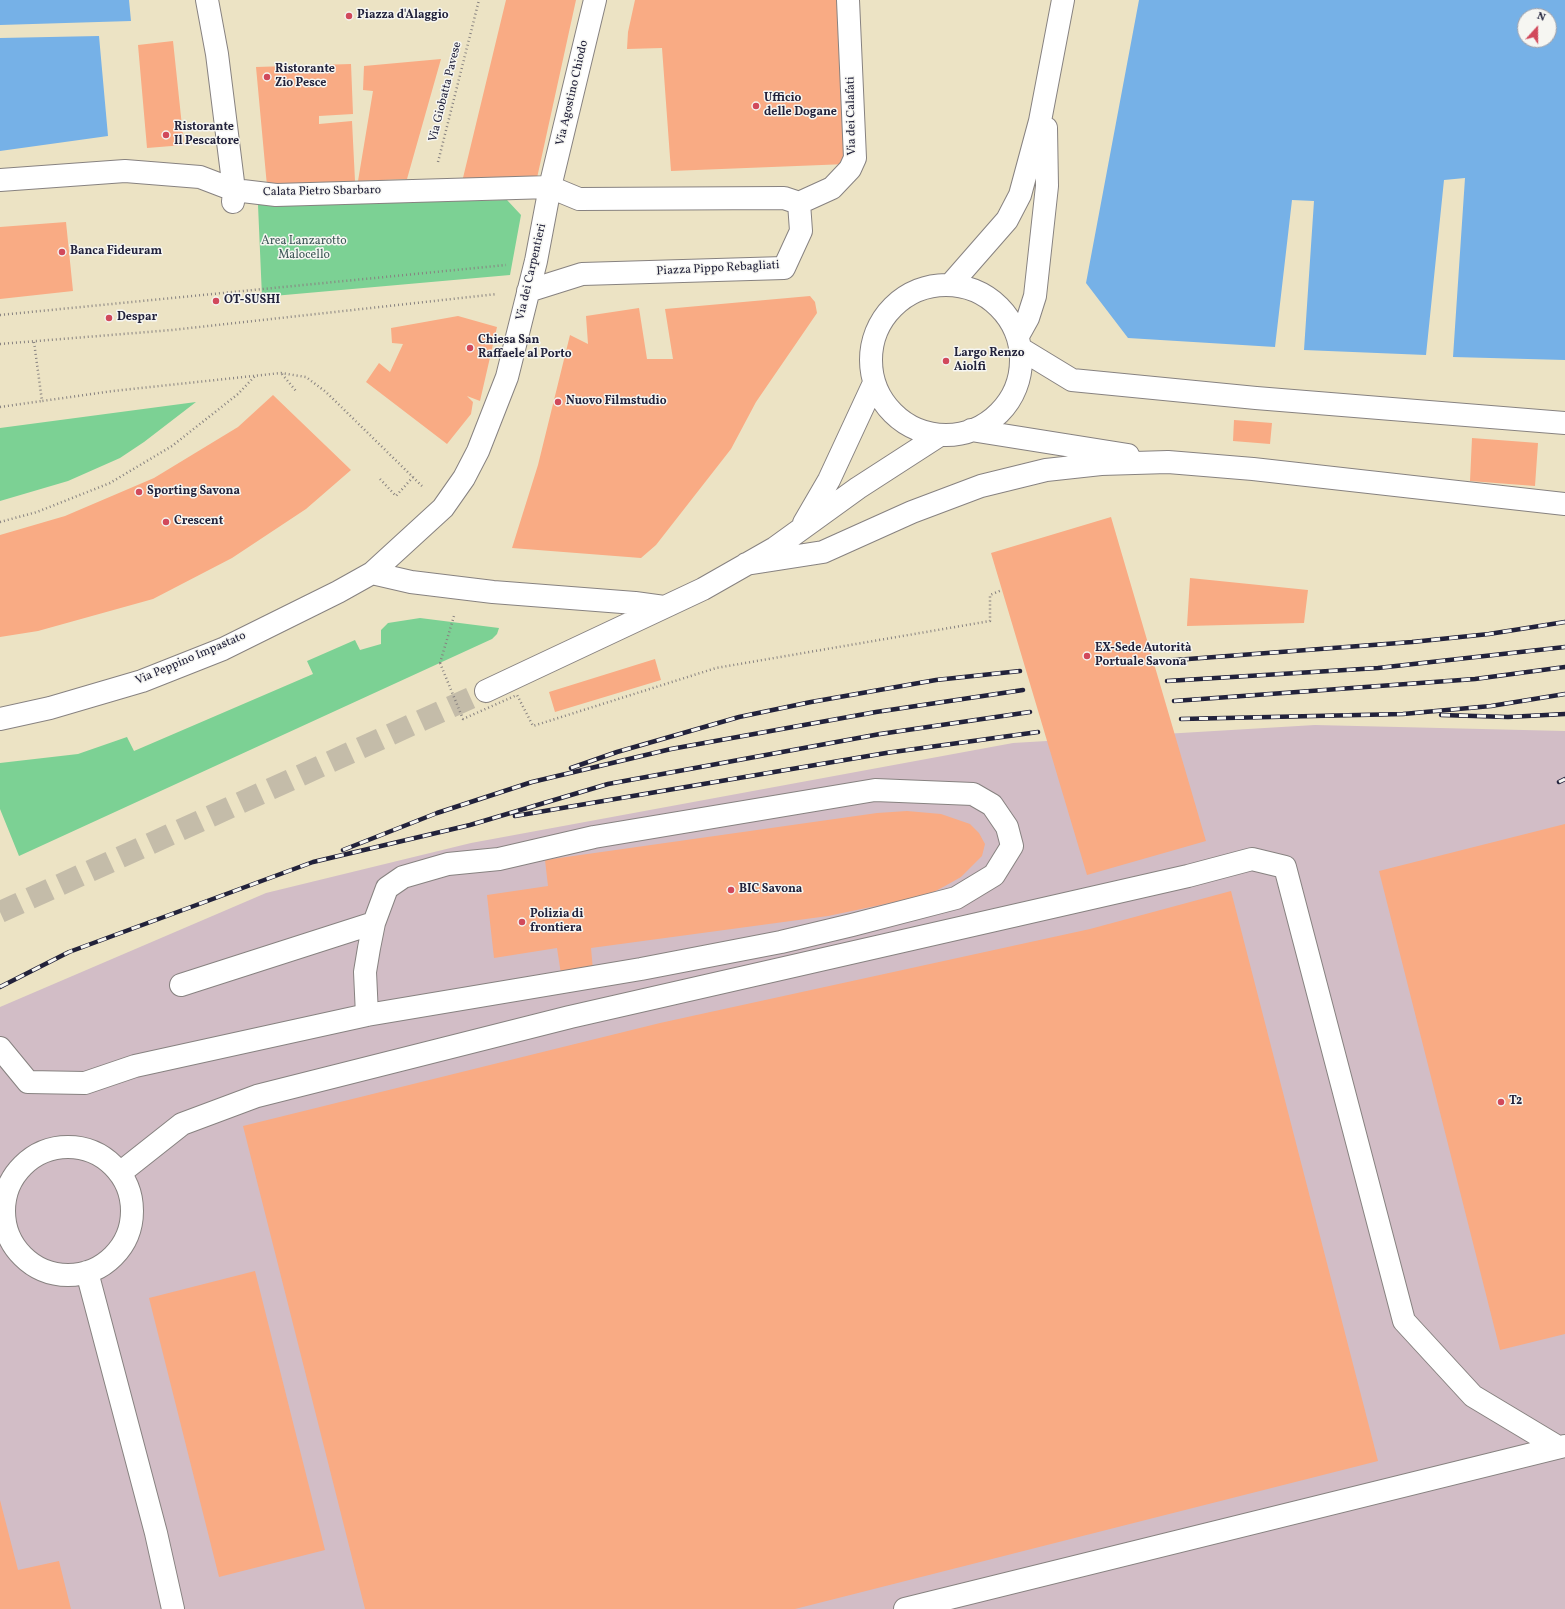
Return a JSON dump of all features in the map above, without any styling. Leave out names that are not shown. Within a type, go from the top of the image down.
[{"type":"street","points":[[207,0],[217,54],[233,196]]},
{"type":"street","name":"Via Agostino Chiodo","points":[[550,187],[595,0]]},
{"type":"street","name":"Via dei Calafati","points":[[799,203],[832,188],[850,169],[855,158],[848,0]]},
{"type":"street","points":[[951,284],[1007,220],[1020,195],[1045,95],[1063,0]]},
{"type":"street","points":[[1019,343],[1035,296],[1047,186],[1045,95]]},
{"type":"street","name":"Calata Pietro Sbarbaro","points":[[0,180],[125,171],[200,177],[233,196],[431,189],[550,187]]},
{"type":"street","points":[[550,187],[579,199],[784,198],[799,203]]},
{"type":"street","name":"Via dei Carpentieri","points":[[372,573],[443,508],[464,478],[478,451],[507,377],[536,261],[550,187]]},
{"type":"street","name":"Piazza Pippo Rebagliati","points":[[528,291],[582,274],[784,268],[801,231],[799,203]]},
{"type":"street","points":[[951,284],[980,292],[994,300],[1012,322],[1019,343],[1022,361],[1020,375],[1017,387],[1004,409],[984,426],[957,435],[940,435],[912,427],[889,409],[874,383],[870,354],[873,336],[878,325],[887,313],[909,294],[922,288],[951,284]]},
{"type":"street","points":[[1019,343],[1072,380],[1264,398],[1565,423]]},
{"type":"street","points":[[800,529],[829,480],[874,383]]},
{"type":"street","points":[[972,430],[1027,440],[1095,448],[1168,462],[1253,469],[1565,504]]},
{"type":"street","points":[[486,691],[703,589],[775,548],[800,529],[940,435]]},
{"type":"street","points":[[746,564],[823,552],[912,512],[981,486],[1046,470],[1101,464],[1168,462]]},
{"type":"street","points":[[372,573],[410,582],[664,607]]},
{"type":"street","name":"Via Peppino Impastato","points":[[0,719],[50,708],[142,681],[223,649],[338,592],[372,573]]},
{"type":"street","points":[[0,1048],[28,1082],[85,1083],[135,1066],[367,1015],[641,969],[781,942],[956,898],[994,875],[1012,846],[1007,827],[992,805],[973,794],[875,790],[594,837],[498,859],[448,864],[403,877],[387,888],[374,923],[365,972],[367,1015]]},
{"type":"street","points":[[120,1173],[182,1124],[257,1096],[570,1017],[1188,876],[1252,859],[1285,867],[1404,1321],[1473,1396],[1562,1447]]},
{"type":"street","points":[[181,985],[374,923]]},
{"type":"street","points":[[63,1146],[85,1149],[105,1158],[120,1173],[129,1191],[132,1211],[129,1232],[120,1250],[105,1264],[87,1272],[65,1275],[44,1271],[26,1259],[12,1243],[4,1222],[4,1201],[11,1180],[24,1163],[42,1152],[63,1146]]},
{"type":"street","points":[[87,1272],[156,1532],[173,1609]]},
{"type":"street","points":[[905,1609],[1562,1447]]},
{"type":"path","name":"Via Giobatta Pavese","points":[[431,189],[479,0]]},
{"type":"path","points":[[0,316],[536,261]]},
{"type":"path","points":[[0,344],[180,329],[528,291]]},
{"type":"path","points":[[34,342],[42,401]]},
{"type":"path","points":[[0,407],[112,391],[281,373],[306,377],[321,389],[413,477],[396,496],[380,479]]},
{"type":"path","points":[[281,373],[296,391]]},
{"type":"path","points":[[0,522],[37,512],[74,498],[110,483],[130,472],[172,446],[209,418],[238,394],[256,376]]},
{"type":"path","points":[[454,616],[440,663],[463,719],[517,695],[533,726],[716,668],[990,620],[990,595],[1002,590]]},
{"type":"shaded area","points":[[1315,725],[1565,731],[1565,1609],[0,1609],[0,1007],[266,893],[471,843],[1013,743]]},
{"type":"green space","name":"Area Lanzarotto Malocello","points":[[507,200],[521,215],[510,275],[262,297],[258,205]]},
{"type":"green space","points":[[196,402],[144,442],[120,458],[68,481],[0,501],[0,428]]},
{"type":"green space","points":[[420,618],[499,628],[497,634],[492,639],[19,856],[0,809],[0,763],[78,754],[127,737],[134,751],[313,674],[307,661],[355,640],[360,650],[381,644],[381,630],[388,623]]},
{"type":"water","points":[[0,0],[129,0],[131,21],[0,25]]},
{"type":"water","points":[[1139,0],[1565,0],[1565,360],[1453,357],[1465,178],[1444,180],[1426,355],[1304,350],[1314,201],[1292,200],[1275,347],[1128,338],[1086,283]]},
{"type":"water","points":[[99,36],[108,136],[0,151],[0,38]]},
{"type":"building","points":[[506,0],[576,0],[537,178],[462,182]]},
{"type":"building","name":"Ufficio delle Dogane","points":[[635,0],[838,0],[847,164],[671,171],[662,48],[627,49],[628,32]]},
{"type":"building","points":[[173,41],[184,145],[147,148],[138,45]]},
{"type":"building","points":[[441,59],[407,179],[358,181],[373,91],[363,90],[364,66]]},
{"type":"building","points":[[351,64],[353,114],[319,116],[319,124],[352,121],[355,181],[267,186],[256,67]]},
{"type":"building","points":[[66,222],[73,291],[0,299],[0,227]]},
{"type":"building","points":[[810,296],[815,302],[817,313],[756,402],[731,449],[656,545],[641,558],[512,548],[538,465],[570,335],[588,344],[586,316],[639,308],[647,359],[673,359],[665,309]]},
{"type":"building","points":[[458,316],[497,327],[480,401],[467,396],[473,402],[471,414],[447,444],[366,382],[379,363],[390,372],[403,344],[392,343],[391,328]]},
{"type":"building","name":"Crescent","points":[[273,395],[351,470],[306,509],[232,558],[153,599],[38,631],[0,637],[0,535],[65,516],[154,478],[238,427]]},
{"type":"building","points":[[1234,420],[1272,423],[1270,444],[1233,441]]},
{"type":"building","points":[[1472,438],[1538,443],[1535,486],[1470,481]]},
{"type":"building","name":"EX-Sede Autorità Portuale Savona","points":[[1111,517],[1206,841],[1087,875],[991,553]]},
{"type":"building","points":[[1190,578],[1308,590],[1304,623],[1187,626]]},
{"type":"building","points":[[655,659],[661,680],[555,712],[549,692]]},
{"type":"building","name":"BIC Savona","points":[[907,811],[941,814],[970,824],[979,833],[985,844],[982,856],[961,877],[930,894],[828,916],[591,948],[593,970],[561,974],[557,948],[494,958],[487,895],[548,886],[545,860],[877,813]]},
{"type":"building","name":"T2","points":[[1565,824],[1565,1334],[1500,1350],[1379,871]]},
{"type":"building","points":[[1231,891],[1378,1461],[795,1609],[365,1609],[243,1126],[660,1023],[1090,929]]},
{"type":"building","points":[[255,1271],[325,1550],[219,1577],[149,1298]]},
{"type":"building","points":[[0,1500],[18,1570],[59,1561],[71,1609],[0,1609]]},
{"type":"tunnel","points":[[0,912],[486,691]]},
{"type":"railway","points":[[1162,661],[1412,642],[1489,634],[1565,622]]},
{"type":"railway","points":[[1167,681],[1378,668],[1565,647]]},
{"type":"railway","points":[[1174,701],[1475,679],[1565,667]]},
{"type":"railway","points":[[571,768],[617,752],[739,717],[811,702],[936,680],[1020,671]]},
{"type":"railway","points":[[343,850],[437,813],[532,782],[671,749],[876,712],[1023,690]]},
{"type":"railway","points":[[1181,719],[1403,714],[1491,706],[1565,694]]},
{"type":"railway","points":[[0,987],[69,952],[313,862],[470,825],[608,784],[880,734],[1030,712]]},
{"type":"railway","points":[[1441,715],[1508,717],[1565,714]]},
{"type":"railway","points":[[515,816],[886,753],[1038,732]]},
{"type":"railway","points":[[1559,782],[1565,779]]},
{"type":"place","name":"Piazza d'Alaggio","points":[[349,16]]},
{"type":"place","name":"Ristorante Zio Pesce","points":[[267,77]]},
{"type":"place","name":"Ufficio delle Dogane","points":[[756,106]]},
{"type":"place","name":"Ristorante Il Pescatore","points":[[166,135]]},
{"type":"place","name":"Banca Fideuram","points":[[62,252]]},
{"type":"place","name":"OT-SUSHI","points":[[216,301]]},
{"type":"place","name":"Despar","points":[[109,318]]},
{"type":"place","name":"Chiesa San Raffaele al Porto","points":[[470,348]]},
{"type":"place","name":"Largo Renzo Aiolfi","points":[[946,361]]},
{"type":"place","name":"Nuovo Filmstudio","points":[[558,402]]},
{"type":"place","name":"Sporting Savona","points":[[139,492]]},
{"type":"place","name":"Crescent","points":[[166,522]]},
{"type":"place","name":"EX-Sede Autorità Portuale Savona","points":[[1087,656]]},
{"type":"place","name":"BIC Savona","points":[[731,890]]},
{"type":"place","name":"Polizia di frontiera","points":[[522,922]]},
{"type":"place","name":"T2","points":[[1501,1102]]}]
